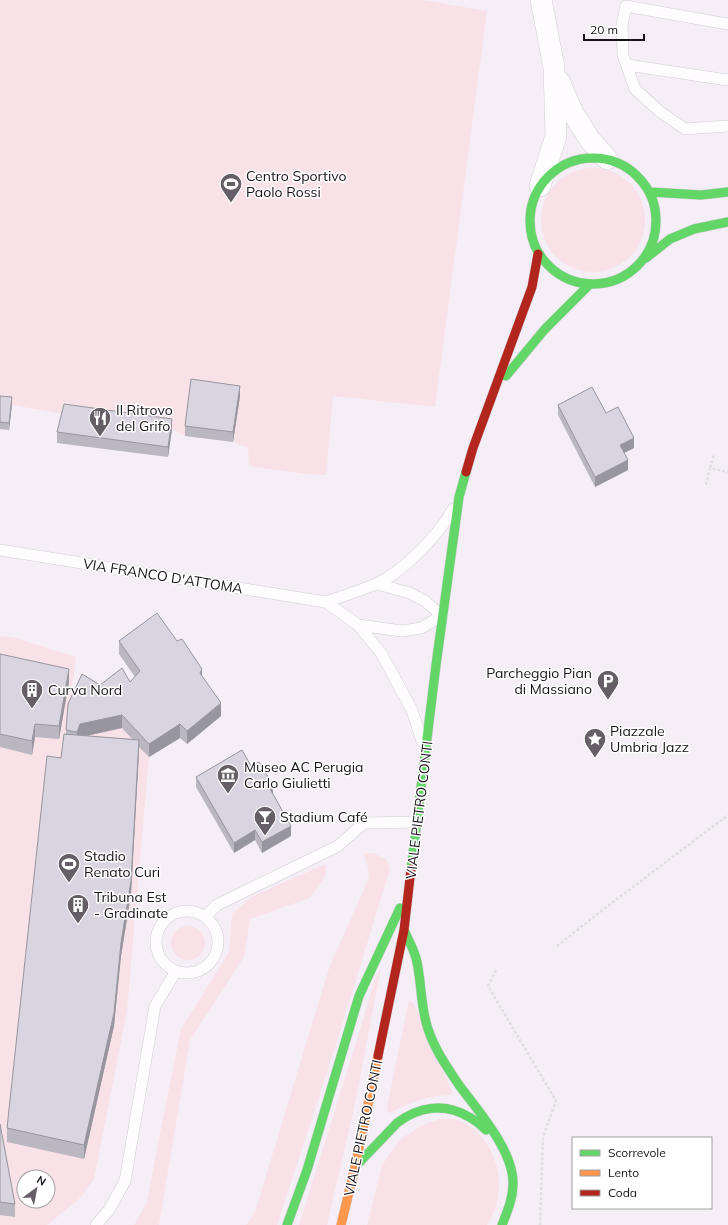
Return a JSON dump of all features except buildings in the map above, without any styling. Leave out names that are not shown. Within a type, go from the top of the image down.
[{"type":"street","name":"VIALE PIETRO CONTI","points":[[540,186],[553,172],[570,162],[588,158],[607,159],[624,166],[639,177],[650,192],[655,209],[657,226],[653,243],[645,258],[630,274],[610,283],[589,285],[569,280],[552,270],[538,254],[532,238],[529,220],[532,202],[540,186],[556,136],[554,67],[541,0]]},
{"type":"street","name":"VIALE PIETRO CONTI","points":[[554,67],[573,113],[590,140],[607,159]]},
{"type":"street","points":[[650,192],[701,195],[728,192]]},
{"type":"street","points":[[645,258],[670,239],[694,229],[728,222]]},
{"type":"street","name":"VIALE PIETRO CONTI","points":[[341,1225],[355,1167],[404,930],[442,616],[459,497],[465,473],[492,394],[532,287],[538,254]]},
{"type":"street","name":"VIALE PIETRO CONTI","points":[[492,394],[533,341],[566,305],[589,285]]},
{"type":"street","points":[[287,1225],[307,1170],[359,996],[409,891]]},
{"type":"street","points":[[404,930],[416,957],[421,998],[428,1029],[438,1053],[460,1087],[498,1139],[507,1158],[513,1180],[511,1203],[502,1225]]},
{"type":"street","points":[[355,1167],[393,1127],[412,1113],[426,1109],[447,1109],[467,1115],[498,1139]]},
{"type":"lane","points":[[728,24],[626,6],[622,24],[623,55],[635,89],[659,111],[684,129],[728,126]]},
{"type":"lane","points":[[627,65],[728,80]]},
{"type":"lane","name":"VIA FRANCO D'ATTOMA","points":[[326,602],[376,584],[402,567],[429,542],[448,517],[459,497]]},
{"type":"lane","name":"VIA FRANCO D'ATTOMA","points":[[0,550],[326,602],[358,625],[381,653],[412,710],[426,754]]},
{"type":"lane","points":[[376,584],[410,593],[425,601],[442,616]]},
{"type":"lane","name":"VIA FRANCO D'ATTOMA","points":[[358,625],[402,631],[421,628],[442,616]]},
{"type":"lane","points":[[205,916],[217,905],[338,846],[364,823],[418,822]]},
{"type":"lane","points":[[185,911],[195,912],[205,916],[217,932],[217,952],[212,961],[205,968],[196,973],[186,974],[176,971],[167,966],[160,958],[156,948],[156,938],[160,928],[166,920],[174,914],[185,911]]},
{"type":"lane","points":[[96,1225],[109,1210],[125,1181],[155,1006],[176,971]]},
{"type":"path","points":[[706,485],[714,454]]},
{"type":"path","points":[[710,468],[728,472]]},
{"type":"path","points":[[557,946],[728,815]]},
{"type":"path","points":[[496,970],[488,986],[556,1101],[543,1137],[540,1225]]},
{"type":"shaded area","name":"Centro Sportivo Paolo Rossi","points":[[0,0],[423,0],[487,11],[435,407],[333,396],[326,475],[305,474],[249,466],[248,448],[233,442],[185,436],[172,429],[64,414],[0,403]]},
{"type":"shaded area","points":[[593,168],[613,172],[622,177],[636,191],[641,200],[645,220],[641,240],[636,249],[622,263],[613,268],[593,272],[573,268],[564,263],[550,249],[545,240],[541,220],[545,200],[550,191],[564,177],[573,172]]},
{"type":"shaded area","name":"Stadio Renato Curi","points":[[0,636],[12,637],[76,657],[68,717],[80,737],[122,728],[149,757],[127,1011],[94,1179],[79,1199],[47,1225],[0,1225]]},
{"type":"shaded area","points":[[364,853],[373,853],[386,859],[390,869],[336,1045],[277,1225],[246,1225],[255,1212],[329,968],[369,878]]},
{"type":"shaded area","points":[[325,864],[326,875],[310,898],[250,919],[244,957],[190,1040],[159,1225],[134,1225],[147,1202],[181,1029],[229,952],[232,914],[251,897]]},
{"type":"shaded area","points":[[185,926],[191,926],[200,931],[204,937],[204,949],[200,955],[191,960],[185,960],[176,955],[171,946],[171,940],[176,931]]},
{"type":"shaded area","points":[[381,968],[355,1104],[327,1225],[299,1225],[375,979]]},
{"type":"shaded area","points":[[409,1000],[414,1004],[452,1091],[451,1095],[420,1100],[405,1105],[391,1113],[388,1112],[387,1107]]},
{"type":"shaded area","points":[[439,1119],[456,1119],[469,1126],[478,1133],[492,1154],[499,1177],[499,1190],[495,1208],[487,1225],[367,1225],[382,1165],[402,1138],[421,1126]]},
{"type":"traffic: fast","points":[[599,158],[611,160],[623,165],[638,176],[649,191],[654,203],[656,221],[654,239],[649,251],[638,266],[623,277],[611,282],[587,284],[575,282],[563,277],[548,266],[537,251],[532,239],[530,215],[532,203],[537,191],[548,176],[563,165],[575,160],[599,158]]},
{"type":"traffic: fast","points":[[650,192],[701,195],[728,192]]},
{"type":"traffic: fast","points":[[646,258],[670,239],[694,229],[728,222]]},
{"type":"traffic: fast","points":[[506,376],[545,329],[589,285]]},
{"type":"traffic: fast","points":[[411,869],[436,665],[459,497],[466,472]]},
{"type":"traffic: fast","points":[[287,1225],[307,1170],[359,996],[400,908]]},
{"type":"traffic: fast","points":[[404,930],[416,958],[425,1020],[434,1044],[459,1085],[494,1132],[508,1158],[512,1171],[513,1190],[502,1225]]},
{"type":"traffic: fast","points":[[355,1167],[397,1123],[422,1110],[441,1108],[460,1112],[480,1124],[486,1130]]},
{"type":"traffic: slow","points":[[341,1225],[355,1167],[378,1056]]},
{"type":"traffic: jam","points":[[466,472],[473,448],[532,287],[538,254]]},
{"type":"traffic: jam","points":[[378,1056],[404,930],[411,869]]},
{"type":"place","name":"Centro Sportivo Paolo Rossi","points":[[231,204]]},
{"type":"place","name":"Il Ritrovo del Grifo","points":[[100,438]]},
{"type":"place","name":"Parcheggio Pian di Massiano","points":[[608,700]]},
{"type":"place","name":"Curva Nord","points":[[32,710]]},
{"type":"place","name":"Piazzale Umbria Jazz","points":[[595,758]]},
{"type":"place","name":"Museo AC Perugia Carlo Giulietti","points":[[228,794]]},
{"type":"place","name":"Stadium Café","points":[[265,836]]},
{"type":"place","name":"Stadio Renato Curi","points":[[69,884]]},
{"type":"place","name":"Tribuna Est - Gradinate","points":[[78,924]]}]
